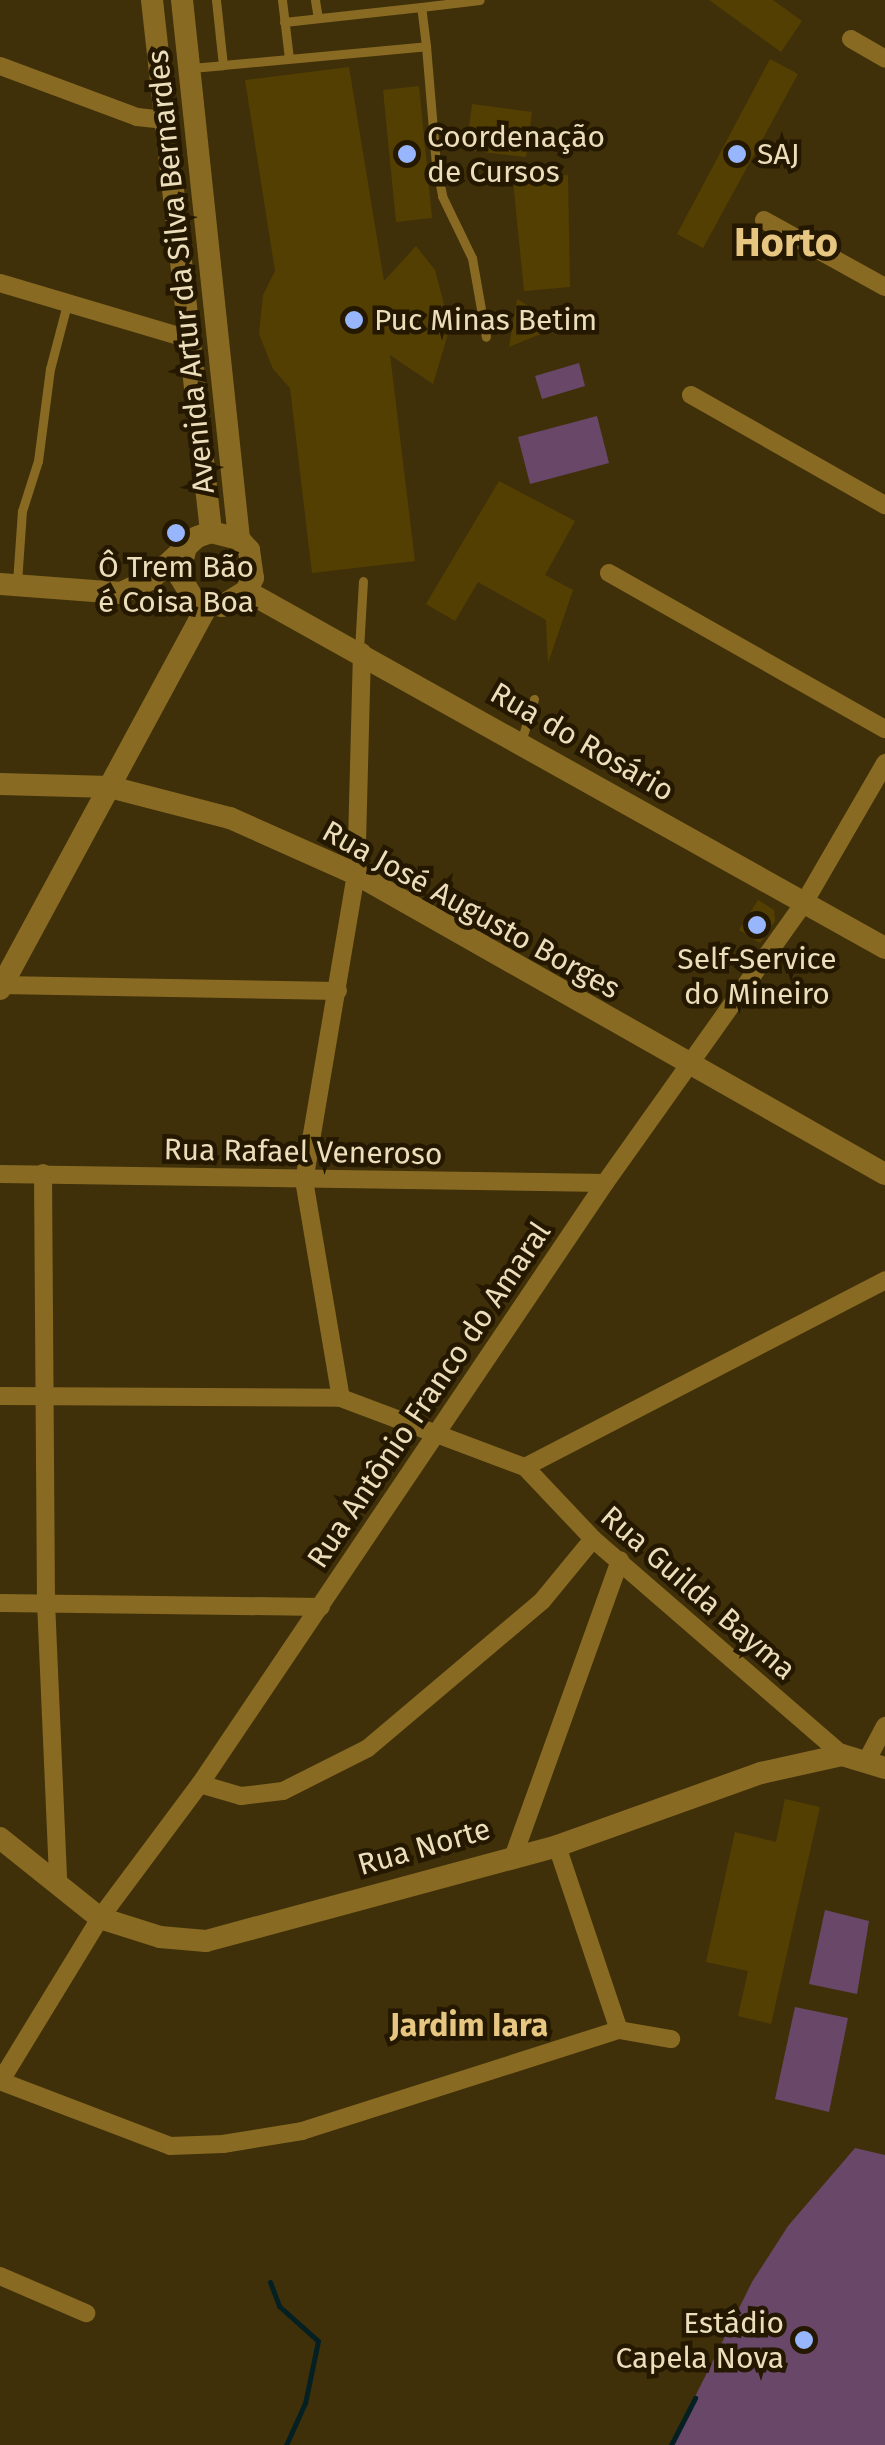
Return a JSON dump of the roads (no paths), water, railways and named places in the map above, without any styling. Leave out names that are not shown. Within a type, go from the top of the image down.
[{"type":"street","name":"Avenida Artur da Silva Bernardes","points":[[152,0],[211,532]]},
{"type":"street","name":"Avenida Artur da Silva Bernardes","points":[[182,0],[239,539]]},
{"type":"street","points":[[851,39],[885,59]]},
{"type":"street","points":[[0,66],[137,117],[168,120]]},
{"type":"street","points":[[764,220],[885,287]]},
{"type":"street","points":[[0,283],[192,340]]},
{"type":"street","points":[[691,395],[885,505]]},
{"type":"street","points":[[8,584],[121,593],[151,578],[186,547],[211,532],[239,539],[254,563],[246,592],[222,606],[207,606],[184,588],[180,560],[186,547]]},
{"type":"street","points":[[609,572],[885,729]]},
{"type":"street","name":"Rua do Rosário","points":[[246,592],[360,651],[885,948]]},
{"type":"street","points":[[207,606],[1,987],[338,991]]},
{"type":"street","points":[[341,1398],[304,1180],[356,874],[360,651]]},
{"type":"street","name":"Rua Antônio Franco do Amaral","points":[[0,2082],[100,1918],[200,1784],[605,1183],[693,1067],[804,903],[885,764]]},
{"type":"street","name":"Rua José Augusto Borges","points":[[0,784],[110,787],[230,818],[356,874],[885,1174]]},
{"type":"street","points":[[43,1173],[46,1602],[58,1880]]},
{"type":"street","name":"Rua Rafael Veneroso","points":[[0,1174],[605,1183]]},
{"type":"street","points":[[0,1396],[341,1398],[437,1430],[525,1467],[885,1280]]},
{"type":"street","name":"Rua Guilda Bayma","points":[[525,1467],[593,1539],[842,1755]]},
{"type":"street","points":[[200,1784],[241,1796],[283,1791],[368,1748],[542,1600],[593,1539]]},
{"type":"street","points":[[516,1852],[620,1560]]},
{"type":"street","points":[[0,1603],[321,1607]]},
{"type":"street","points":[[875,1765],[885,1726]]},
{"type":"street","name":"Rua Norte","points":[[0,1838],[58,1880],[100,1918],[160,1937],[206,1941],[516,1852],[557,1846],[761,1773],[842,1755],[875,1765]]},
{"type":"street","points":[[557,1846],[620,2030]]},
{"type":"street","points":[[0,2082],[170,2146],[302,2131],[620,2030],[671,2038]]},
{"type":"street","points":[[0,2276],[86,2313]]},
{"type":"lane","points":[[216,0],[223,65]]},
{"type":"lane","points":[[282,0],[289,59]]},
{"type":"lane","points":[[316,0],[318,18]]},
{"type":"lane","points":[[284,22],[480,0]]},
{"type":"lane","points":[[421,7],[442,196],[472,258],[486,337]]},
{"type":"lane","points":[[190,68],[426,46]]},
{"type":"lane","points":[[8,584],[22,511],[38,461],[50,369],[67,304]]},
{"type":"lane","points":[[360,651],[363,582]]},
{"type":"lane","points":[[521,742],[534,699]]},
{"type":"waterway","points":[[270,2282],[279,2306],[318,2341],[305,2403],[286,2445]]},
{"type":"waterway","points":[[671,2445],[695,2398]]},
{"type":"place","name":"Coordenação de Cursos","points":[[407,154]]},
{"type":"place","name":"SAJ","points":[[737,154]]},
{"type":"place","name":"Puc Minas Betim","points":[[354,320]]},
{"type":"place","name":"Ô Trem Bão é Coisa Boa","points":[[176,533]]},
{"type":"place","name":"Self-Service do Mineiro","points":[[757,925]]},
{"type":"place","name":"Estádio Capela Nova","points":[[804,2340]]},
{"type":"district","name":"Horto","points":[[786,243]]},
{"type":"district","name":"Jardim Iara","points":[[469,2025]]}]
